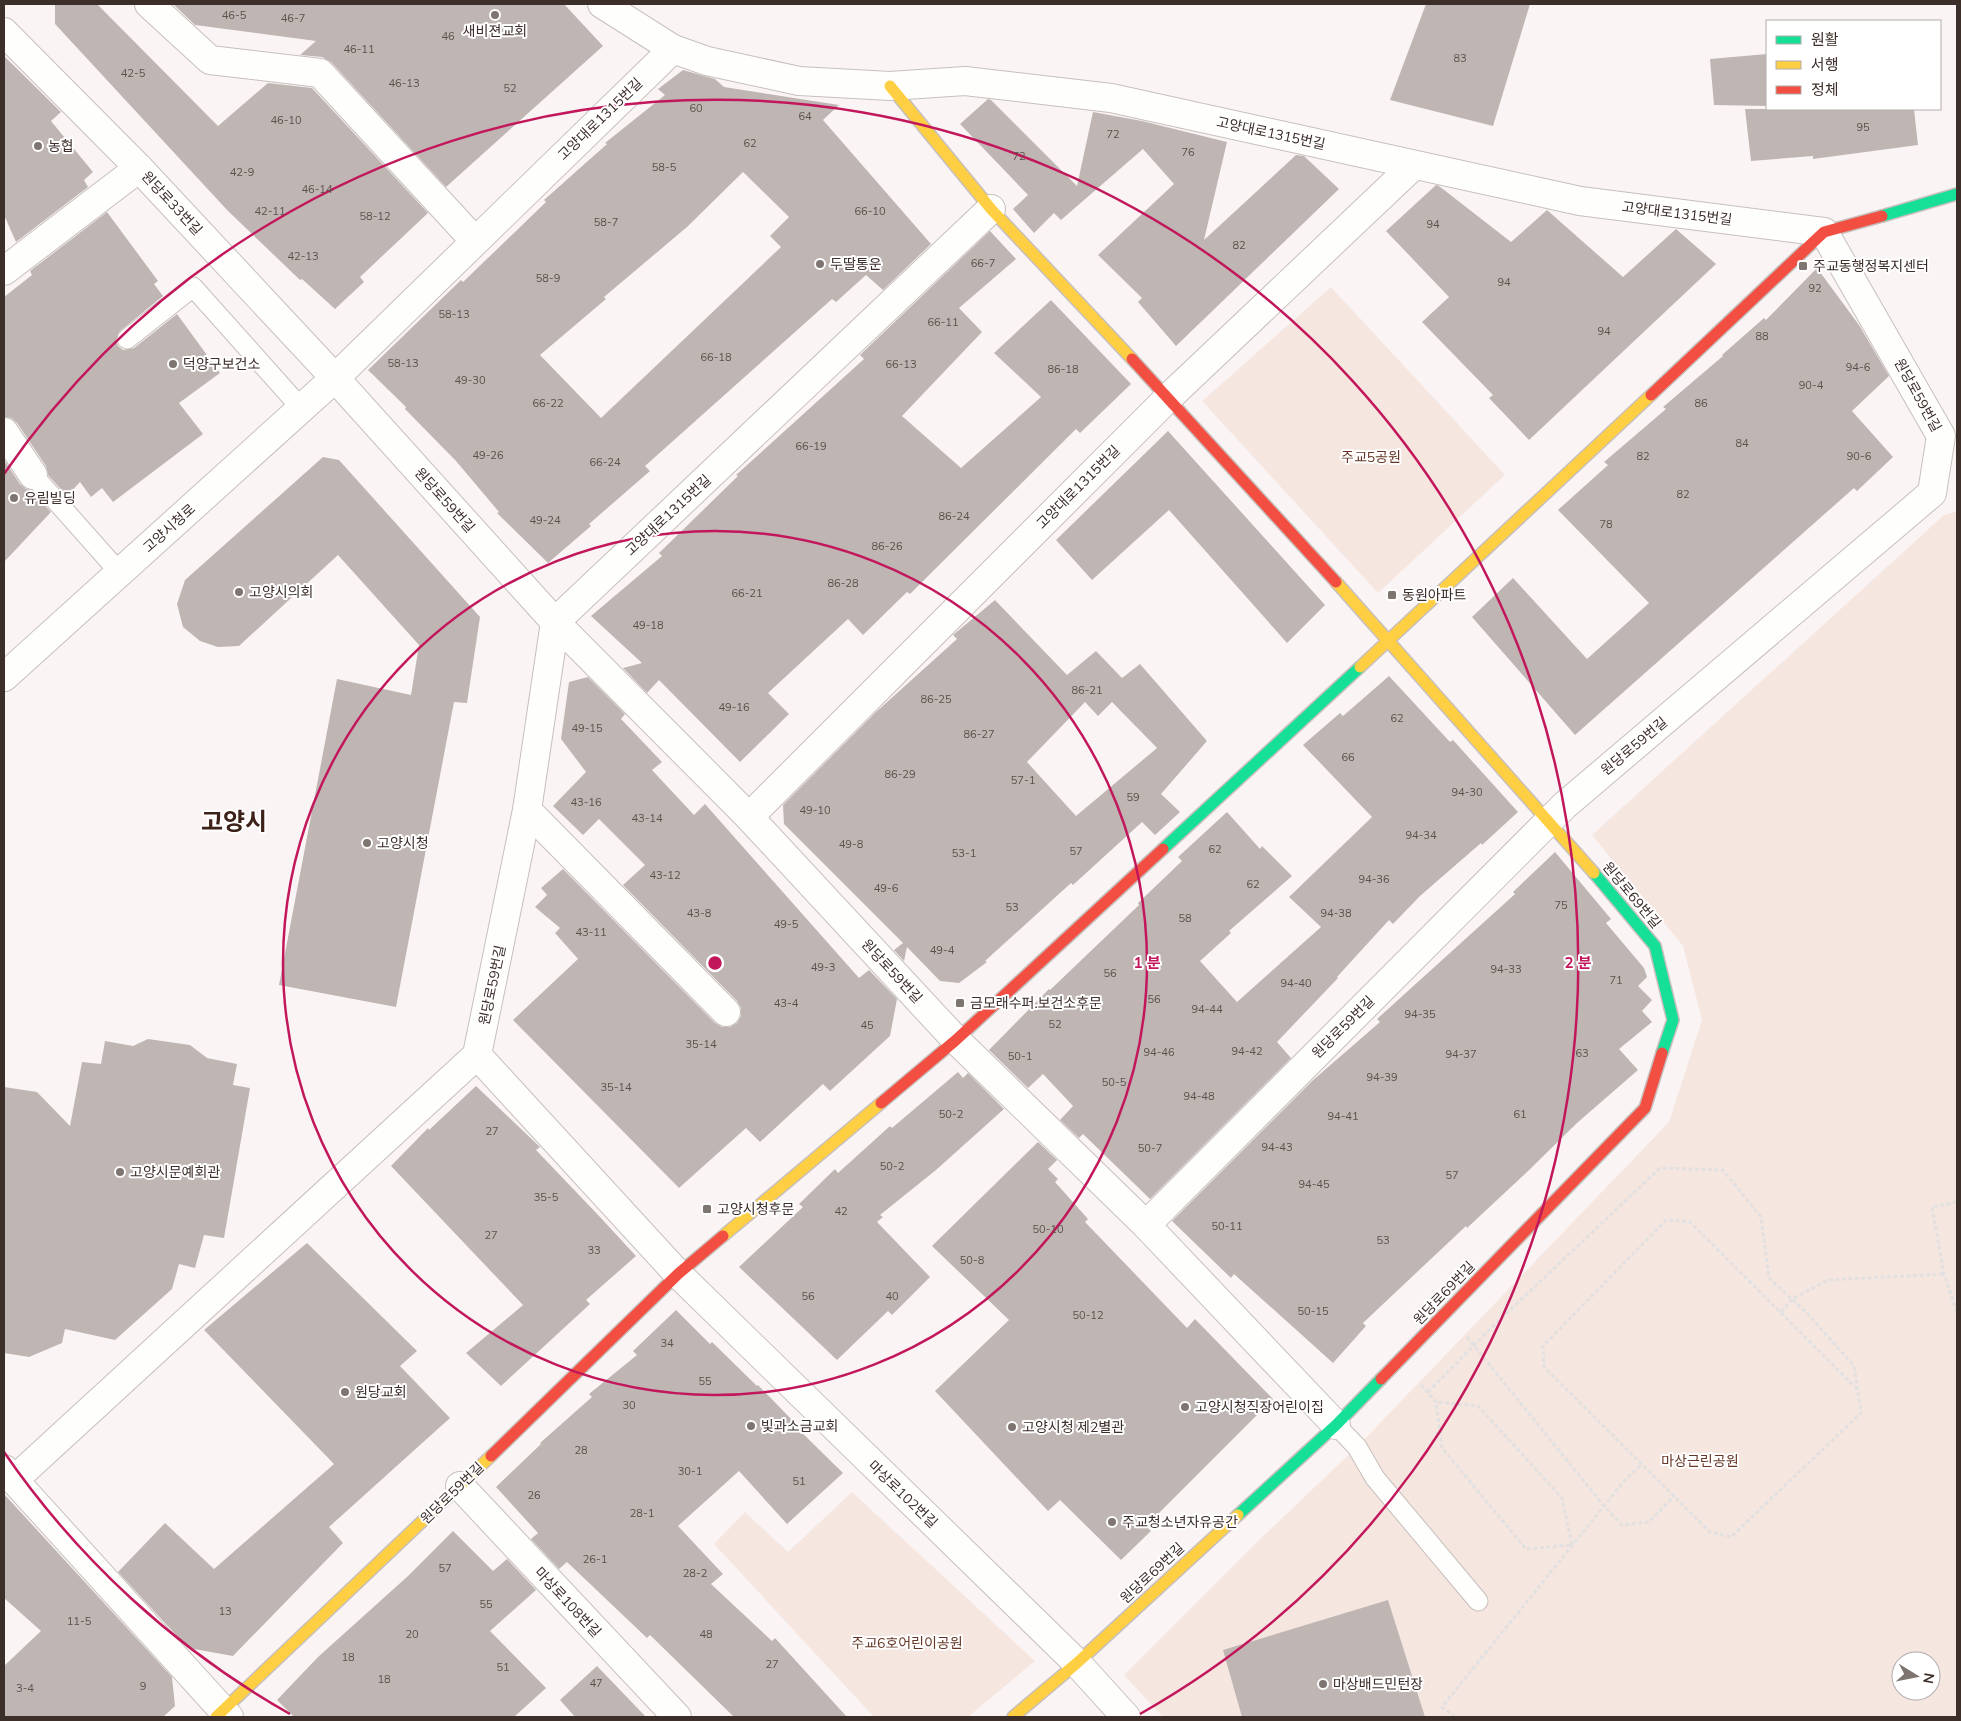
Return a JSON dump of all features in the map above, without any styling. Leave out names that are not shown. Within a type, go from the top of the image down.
[{"type":"street","points":[[149,4],[210,60],[320,73],[475,241]]},
{"type":"street","name":"고양대로1315번길","points":[[602,4],[673,48],[707,61],[799,81],[890,86],[964,81],[1111,98],[1580,201],[1824,232]]},
{"type":"street","name":"원당로33번길","points":[[4,32],[140,168],[334,378]]},
{"type":"street","name":"고양대로1315번길","points":[[334,378],[673,48]]},
{"type":"street","points":[[890,86],[991,209]]},
{"type":"street","name":"고양대로1315번길","points":[[749,817],[1168,398],[1414,165]]},
{"type":"street","points":[[4,271],[140,168]]},
{"type":"street","name":"원당로59번길","points":[[9,1474],[223,1715],[678,1274],[956,1040],[1389,640],[1824,232],[1957,194]]},
{"type":"street","name":"고양대로1315번길","points":[[555,622],[991,209]]},
{"type":"street","name":"원당로69번길","points":[[991,209],[1168,398],[1389,640],[1655,946],[1673,1020],[1645,1108],[1336,1425],[1076,1663],[1013,1717]]},
{"type":"street","name":"원당로59번길","points":[[1146,1225],[1572,799],[1932,493],[1941,436],[1824,232]]},
{"type":"street","name":"원당로59번길","points":[[334,378],[555,622],[749,817],[956,1040],[1146,1225],[1336,1425]]},
{"type":"street","name":"고양시청로","points":[[4,678],[334,378]]},
{"type":"street","points":[[4,432],[33,475]]},
{"type":"street","name":"원당로59번길","points":[[477,1055],[527,810],[555,622]]},
{"type":"street","points":[[527,810],[726,1012]]},
{"type":"street","points":[[9,1474],[477,1055],[678,1274]]},
{"type":"street","name":"마상로102번길","points":[[678,1274],[1076,1663],[1126,1717]]},
{"type":"street","name":"마상로108번길","points":[[460,1486],[677,1717]]},
{"type":"lane","points":[[127,339],[193,287],[301,408]]},
{"type":"lane","points":[[33,475],[120,572]]},
{"type":"lane","points":[[1336,1425],[1357,1447],[1375,1478],[1478,1601]]},
{"type":"path","points":[[1428,1392],[1474,1345],[1660,1168],[1723,1170],[1761,1217],[1769,1278],[1808,1314],[1854,1366],[1861,1413],[1731,1537],[1710,1532],[1544,1367],[1544,1346],[1666,1220],[1690,1222],[1857,1389]]},
{"type":"path","points":[[1957,1202],[1932,1207],[1944,1274],[1957,1312]]},
{"type":"path","points":[[1781,1312],[1792,1300],[1828,1280],[1944,1274]]},
{"type":"path","points":[[1445,1313],[1474,1345],[1604,1506],[1622,1525],[1649,1522],[1674,1496]]},
{"type":"path","points":[[1436,1402],[1478,1406],[1562,1498],[1572,1545],[1526,1549],[1442,1448],[1436,1402]]},
{"type":"path","points":[[1455,1717],[1442,1706],[1625,1480],[1642,1464]]},
{"type":"green space","name":"주교5공원","points":[[1331,287],[1505,475],[1378,593],[1202,401]]},
{"type":"green space","name":"마상근린공원","points":[[1957,511],[1957,1717],[1163,1717],[1124,1675],[1258,1541],[1357,1447],[1669,1122],[1702,1020],[1683,946],[1592,835],[1944,515]]},
{"type":"green space","name":"주교6호어린이공원","points":[[852,1492],[1035,1661],[968,1717],[874,1717],[714,1544],[745,1512],[788,1552]]},
{"type":"building","points":[[55,4],[97,4],[218,126],[268,83],[312,88],[428,213],[360,277],[364,282],[335,309],[302,279],[300,280],[228,211],[55,24]]},
{"type":"building","points":[[173,4],[564,4],[603,46],[446,187],[331,62],[322,57],[300,55],[316,41],[195,25]]},
{"type":"building","points":[[1426,4],[1530,4],[1493,126],[1390,100]]},
{"type":"building","points":[[1766,54],[1766,106],[1714,105],[1710,59]]},
{"type":"building","name":"농협","points":[[4,56],[61,112],[51,121],[93,172],[84,180],[88,187],[16,242],[4,215]]},
{"type":"building","points":[[683,70],[715,79],[724,87],[839,105],[823,120],[931,244],[883,290],[866,275],[836,302],[832,299],[645,466],[650,471],[548,563],[497,513],[499,512],[456,461],[405,409],[406,407],[368,370],[461,280],[463,282],[546,202],[544,200],[607,144],[605,143],[665,95],[658,89]],"holes":[[[743,172],[789,217],[770,236],[781,247],[601,418],[540,355],[606,299],[604,297],[687,227]]]},
{"type":"building","points":[[988,99],[1077,186],[1093,112],[1142,121],[1227,142],[1204,240],[1296,155],[1304,156],[1339,189],[1176,346],[1138,302],[1142,298],[1098,255],[1174,184],[1143,149],[1061,220],[1054,213],[1034,233],[1013,209],[1028,195],[960,124]]},
{"type":"building","points":[[1745,109],[1914,110],[1918,145],[1813,159],[1813,156],[1751,161]]},
{"type":"building","points":[[1436,185],[1511,242],[1547,210],[1623,277],[1676,229],[1716,264],[1529,440],[1489,398],[1493,395],[1422,322],[1449,297],[1386,231]]},
{"type":"building","name":"덕양구보건소","points":[[107,212],[158,281],[154,284],[163,296],[120,331],[116,340],[118,346],[123,350],[134,348],[177,314],[220,373],[179,403],[203,434],[113,502],[102,488],[91,497],[80,482],[67,496],[48,475],[46,466],[17,423],[11,418],[4,417],[4,297],[32,275],[30,271]]},
{"type":"building","points":[[990,231],[1016,259],[959,308],[982,332],[902,416],[961,468],[1041,397],[994,353],[1051,300],[1131,384],[1080,433],[1076,429],[910,594],[907,592],[863,635],[848,619],[768,693],[789,714],[740,762],[659,680],[647,693],[623,668],[642,663],[591,616],[662,556],[659,553],[738,476],[736,475],[864,359],[860,355]]},
{"type":"building","points":[[1817,268],[1859,325],[1889,376],[1852,411],[1893,457],[1857,491],[1854,488],[1575,735],[1472,617],[1513,578],[1587,659],[1649,603],[1558,510],[1608,465],[1604,462],[1666,409],[1663,407],[1764,318],[1766,320]]},
{"type":"building","points":[[1168,431],[1325,605],[1287,643],[1169,510],[1092,580],[1056,540]]},
{"type":"building","points":[[323,457],[339,460],[480,617],[467,703],[454,702],[396,1007],[279,985],[337,679],[411,695],[419,645],[338,555],[239,646],[218,647],[200,641],[183,627],[177,604],[185,580]]},
{"type":"building","name":"유림빌딩","points":[[4,460],[20,484],[26,489],[31,490],[51,512],[4,562]]},
{"type":"building","points":[[995,600],[1067,675],[1096,651],[1122,678],[1140,664],[1207,741],[1161,794],[1180,812],[1155,835],[1142,822],[1073,885],[1071,883],[985,961],[987,962],[959,983],[940,981],[907,947],[904,961],[894,950],[903,943],[784,824],[783,805],[876,712],[957,639],[953,635]],"holes":[[[1085,702],[1098,716],[1112,702],[1157,748],[1076,816],[1027,762]]]},
{"type":"building","points":[[1389,676],[1450,742],[1453,740],[1518,812],[1482,845],[1481,843],[1420,896],[1393,924],[1389,920],[1338,978],[1277,1042],[1291,1058],[1150,1199],[1083,1134],[1079,1138],[1060,1120],[1073,1106],[1043,1074],[1028,1088],[989,1050],[1049,989],[1139,905],[1138,903],[1182,861],[1178,857],[1227,812],[1260,849],[1262,846],[1292,876],[1229,931],[1231,933],[1200,961],[1237,1002],[1321,927],[1289,897],[1372,817],[1303,745],[1340,713],[1343,716]]},
{"type":"building","points":[[588,677],[625,714],[621,719],[662,762],[652,770],[694,815],[705,804],[859,978],[869,970],[897,999],[890,1036],[830,1091],[823,1084],[760,1142],[746,1128],[679,1188],[513,1020],[578,959],[555,933],[560,928],[535,907],[547,895],[541,888],[563,869],[715,1023],[722,1027],[730,1027],[737,1023],[741,1016],[741,1008],[737,1001],[623,885],[645,865],[599,819],[583,835],[553,806],[586,772],[561,739],[569,682]]},
{"type":"building","points":[[1555,852],[1611,919],[1606,923],[1644,968],[1647,977],[1638,986],[1652,1000],[1642,1011],[1652,1022],[1619,1049],[1638,1070],[1577,1123],[1526,1173],[1467,1228],[1466,1226],[1363,1323],[1366,1326],[1333,1363],[1234,1274],[1231,1278],[1172,1221],[1312,1081],[1380,1022],[1377,1019],[1515,894],[1513,892]]},
{"type":"building","name":"고양시문예회관","points":[[148,1039],[190,1045],[207,1058],[237,1064],[233,1085],[250,1088],[224,1238],[204,1235],[195,1268],[179,1264],[172,1289],[115,1340],[65,1329],[62,1343],[29,1357],[4,1353],[4,1087],[37,1092],[70,1126],[82,1062],[101,1064],[105,1041],[133,1046]]},
{"type":"building","points":[[958,1072],[963,1078],[968,1073],[1004,1109],[936,1170],[880,1215],[883,1217],[877,1222],[930,1277],[892,1315],[888,1311],[837,1360],[739,1267],[803,1207],[799,1204],[835,1169],[838,1173],[890,1126],[892,1128]]},
{"type":"building","points":[[476,1086],[540,1147],[536,1150],[636,1256],[586,1300],[590,1304],[501,1386],[466,1353],[523,1305],[391,1166],[428,1128],[429,1130]]},
{"type":"building","points":[[1038,1142],[1057,1160],[1048,1169],[1058,1179],[1055,1182],[1088,1219],[1085,1222],[1187,1328],[1195,1319],[1273,1399],[1146,1526],[1151,1531],[1121,1560],[1060,1500],[1048,1511],[935,1391],[1009,1320],[932,1246]]},
{"type":"building","name":"원당교회","points":[[307,1243],[417,1351],[400,1366],[450,1418],[329,1527],[343,1543],[233,1656],[188,1648],[118,1572],[165,1523],[214,1569],[334,1464],[204,1330]]},
{"type":"building","points":[[676,1310],[710,1344],[712,1342],[758,1385],[794,1422],[792,1423],[843,1473],[787,1524],[739,1471],[678,1526],[723,1574],[711,1584],[772,1641],[775,1638],[847,1717],[734,1717],[650,1635],[647,1638],[567,1562],[559,1569],[531,1539],[538,1533],[496,1487],[540,1443],[592,1397],[589,1394],[637,1355],[633,1351]]},
{"type":"building","points":[[4,1494],[172,1677],[175,1706],[163,1717],[4,1717],[4,1666],[41,1631],[4,1598]]},
{"type":"building","points":[[453,1531],[493,1571],[507,1559],[536,1590],[490,1631],[546,1688],[514,1717],[294,1717],[277,1700],[318,1657],[408,1576]]},
{"type":"building","name":"마상배드민턴장","points":[[1388,1600],[1425,1717],[1242,1717],[1223,1650]]},
{"type":"building","points":[[597,1666],[646,1717],[575,1717],[560,1700]]},
{"type":"traffic: fast","points":[[1882,216],[1957,194]]},
{"type":"traffic: fast","points":[[1163,849],[1360,667]]},
{"type":"traffic: fast","points":[[1594,873],[1655,946],[1673,1020],[1662,1053]]},
{"type":"traffic: fast","points":[[1238,1515],[1336,1425],[1381,1379]]},
{"type":"traffic: slow","points":[[890,86],[991,209],[1132,359]]},
{"type":"traffic: slow","points":[[1360,667],[1651,395]]},
{"type":"traffic: slow","points":[[1336,582],[1594,873]]},
{"type":"traffic: slow","points":[[723,1236],[881,1103]]},
{"type":"traffic: slow","points":[[216,1717],[491,1456]]},
{"type":"traffic: slow","points":[[1013,1717],[1077,1663],[1238,1515]]},
{"type":"traffic: jam","points":[[1651,395],[1824,232],[1882,216]]},
{"type":"traffic: jam","points":[[1132,359],[1336,582]]},
{"type":"traffic: jam","points":[[881,1103],[956,1040],[1163,849]]},
{"type":"traffic: jam","points":[[1381,1379],[1645,1108],[1662,1053]]},
{"type":"traffic: jam","points":[[491,1456],[678,1274],[723,1236]]},
{"type":"place","name":"새비젼교회","points":[[495,15]]},
{"type":"place","name":"농협","points":[[38,146]]},
{"type":"place","name":"두딸통운","points":[[820,264]]},
{"type":"place","name":"주교동행정복지센터","points":[[1803,266]]},
{"type":"place","name":"덕양구보건소","points":[[173,364]]},
{"type":"place","name":"유림빌딩","points":[[14,498]]},
{"type":"place","name":"고양시의회","points":[[239,592]]},
{"type":"place","name":"동원아파트","points":[[1392,595]]},
{"type":"place","name":"고양시청","points":[[367,843]]},
{"type":"place","name":"금모래수퍼.보건소후문","points":[[960,1003]]},
{"type":"place","name":"고양시문예회관","points":[[120,1172]]},
{"type":"place","name":"고양시청후문","points":[[707,1209]]},
{"type":"place","name":"원당교회","points":[[345,1392]]},
{"type":"place","name":"고양시청직장어린이집","points":[[1185,1407]]},
{"type":"place","name":"빛과소금교회","points":[[751,1426]]},
{"type":"place","name":"고양시청 제2별관","points":[[1012,1427]]},
{"type":"place","name":"주교청소년자유공간","points":[[1112,1522]]},
{"type":"place","name":"마상배드민턴장","points":[[1323,1684]]},
{"type":"district","name":"고양시","points":[[234,822]]}]
